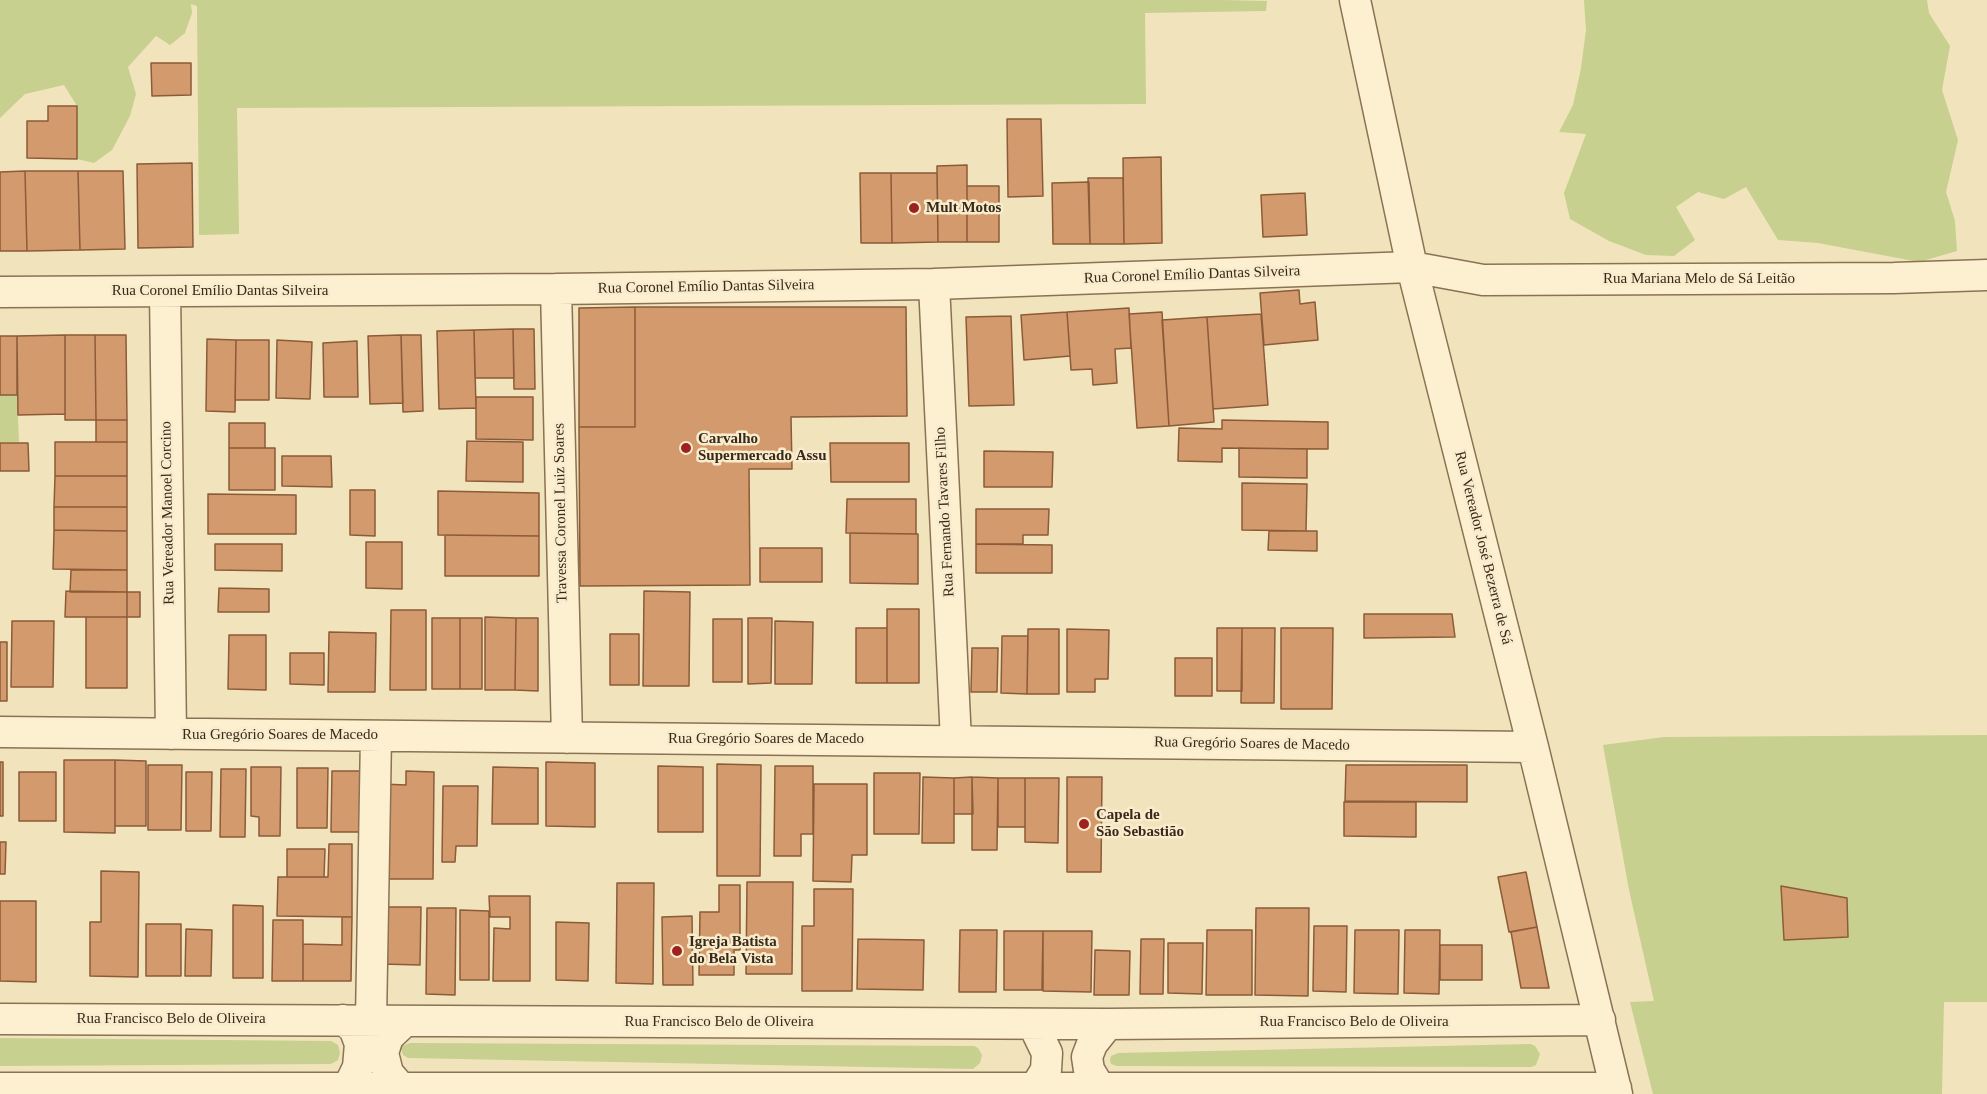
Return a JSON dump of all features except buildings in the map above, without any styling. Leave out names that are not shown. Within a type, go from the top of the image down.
[{"type":"street","name":"Rua Vereador José Bezerra de Sá","points":[[1355,0],[1412,267],[1617,1091]]},
{"type":"street","name":"Rua Mariana Melo de Sá Leitão","points":[[1412,267],[1483,280],[1882,278],[1987,275]]},
{"type":"street","name":"Rua Coronel Emílio Dantas Silveira","points":[[0,292],[934,284],[1412,267]]},
{"type":"street","name":"Rua Fernando Tavares Filho","points":[[934,284],[956,741]]},
{"type":"street","name":"Travessa Coronel Luiz Soares","points":[[556,289],[567,738]]},
{"type":"street","name":"Rua Vereador Manoel Corcino","points":[[165,292],[171,734]]},
{"type":"street","name":"Rua Gregório Soares de Macedo","points":[[0,732],[1533,747]]},
{"type":"street","points":[[337,1090],[360,1060],[360,1044],[354,1028],[357,1020],[376,736]]},
{"type":"street","name":"Rua Francisco Belo de Oliveira","points":[[0,1019],[1033,1024],[1600,1020]]},
{"type":"street","points":[[400,1087],[388,1073],[383,1053],[388,1037],[405,1021]]},
{"type":"street","points":[[1033,1024],[1047,1053],[1046,1070],[1035,1088]]},
{"type":"street","points":[[1100,1088],[1089,1070],[1087,1057],[1092,1044],[1108,1024]]},
{"type":"street","points":[[0,1088],[93,1091],[337,1090],[400,1087],[1617,1091]]},
{"type":"green space","points":[[0,0],[1267,1],[1266,11],[1145,13],[1146,104],[237,108],[239,234],[199,235],[197,6],[191,4],[192,13],[185,33],[170,45],[156,36],[128,67],[136,94],[130,116],[112,150],[94,163],[77,159],[77,106],[64,85],[25,94],[0,118]]},
{"type":"green space","points":[[1584,0],[1927,0],[1929,13],[1950,46],[1942,90],[1958,140],[1946,192],[1955,221],[1957,251],[1919,262],[1818,243],[1778,240],[1746,187],[1724,199],[1698,192],[1676,207],[1695,240],[1674,256],[1646,255],[1609,241],[1570,219],[1564,193],[1586,134],[1559,132],[1573,105],[1581,68],[1586,30]]},
{"type":"green space","points":[[0,395],[17,395],[19,442],[0,442]]},
{"type":"green space","points":[[1987,735],[1987,1002],[1944,1002],[1942,1094],[1653,1094],[1630,1002],[1654,1001],[1629,890],[1603,745],[1664,737]]},
{"type":"green space","points":[[0,1038],[331,1041],[338,1045],[340,1053],[338,1060],[331,1064],[0,1066]]},
{"type":"green space","points":[[410,1043],[974,1046],[982,1055],[980,1063],[973,1069],[408,1058],[403,1055],[401,1049],[402,1046]]},
{"type":"green space","points":[[1531,1044],[1540,1054],[1536,1065],[1531,1067],[1117,1066],[1111,1064],[1110,1060],[1111,1056],[1118,1053]]},
{"type":"place","name":"Mult Motos","points":[[914,208]]},
{"type":"place","name":"Carvalho Supermercado Assu","points":[[686,448]]},
{"type":"place","name":"Capela de São Sebastião","points":[[1084,824]]},
{"type":"place","name":"Igreja Batista do Bela Vista","points":[[677,951]]}]
